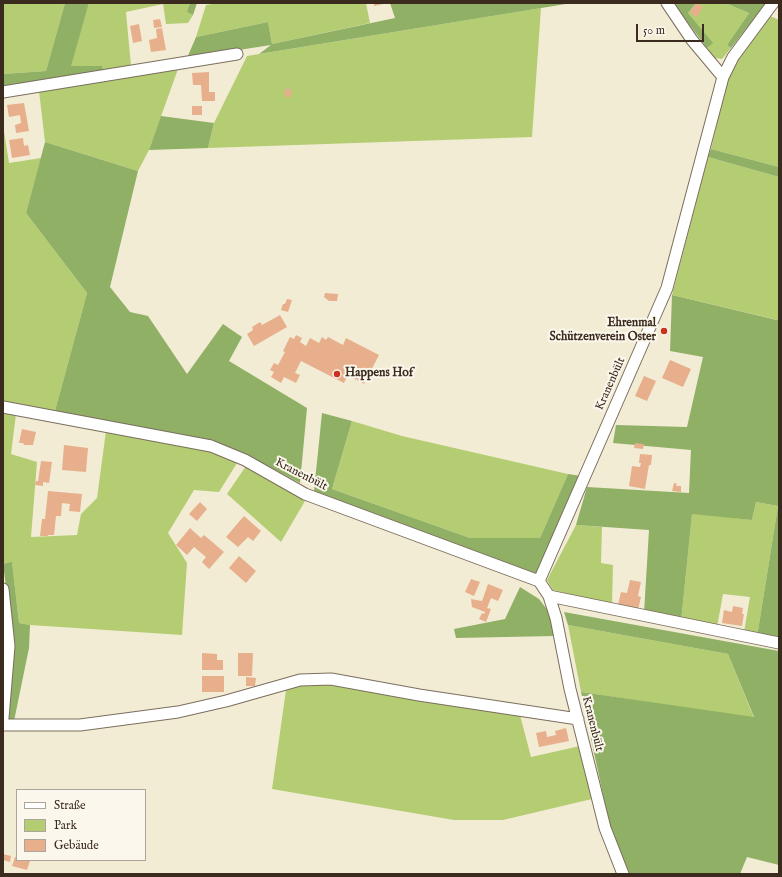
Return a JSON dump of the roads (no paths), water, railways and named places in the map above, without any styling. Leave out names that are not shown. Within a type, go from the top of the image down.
[{"type":"street","points":[[667,3],[692,40],[722,77]]},
{"type":"street","points":[[771,6],[779,14]]},
{"type":"street","name":"Kranenbült","points":[[539,581],[667,288],[722,77],[733,57],[771,6]]},
{"type":"street","points":[[3,92],[237,54]]},
{"type":"street","name":"Kranenbült","points":[[3,407],[211,446],[245,460],[305,494],[539,581],[548,596],[556,618],[570,689],[604,828],[623,874]]},
{"type":"street","points":[[3,589],[8,623],[9,646],[3,718]]},
{"type":"street","points":[[548,596],[779,643]]},
{"type":"street","points":[[3,725],[80,725],[178,712],[226,701],[300,680],[331,679],[419,695],[578,719]]},
{"type":"place","name":"Ehrenmal Schützenverein Oster","points":[[664,331]]},
{"type":"place","name":"Happens Hof","points":[[337,374]]}]
